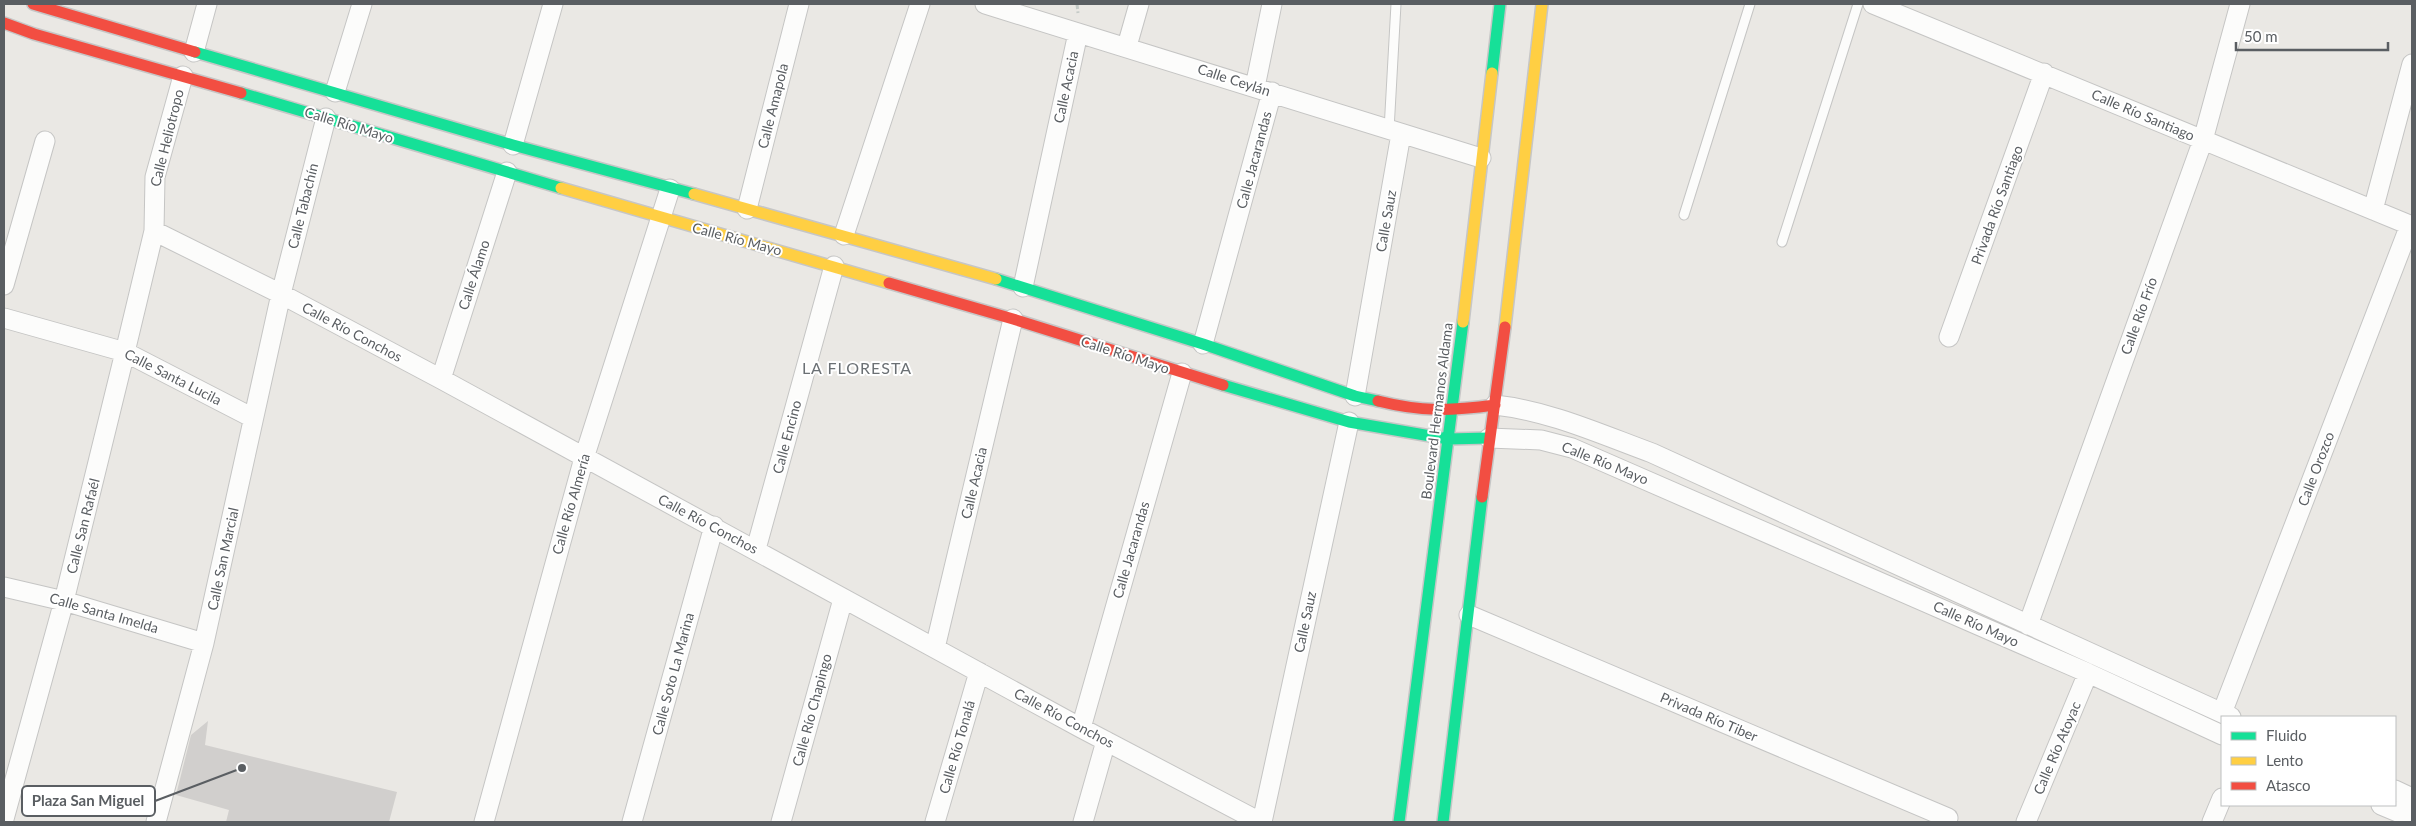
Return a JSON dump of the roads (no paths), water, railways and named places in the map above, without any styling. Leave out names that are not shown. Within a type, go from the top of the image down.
[{"type":"street","name":"Calle Río Mayo","points":[[33,4],[513,144],[670,189],[844,235],[1023,288],[1204,344],[1355,396],[1410,410],[1453,411],[1495,405],[1524,408],[1562,419],[1652,453],[2227,715]]},
{"type":"street","points":[[194,52],[207,4]]},
{"type":"street","points":[[336,92],[362,4]]},
{"type":"street","points":[[513,144],[553,4]]},
{"type":"street","name":"Calle Amapola","points":[[746,209],[799,4]]},
{"type":"street","points":[[844,235],[920,4]]},
{"type":"street","name":"Calle Ceylán","points":[[985,4],[1127,46],[1482,158]]},
{"type":"street","points":[[1127,46],[1140,4]]},
{"type":"street","name":"Calle Jacarandas","points":[[1204,344],[1264,89],[1272,4]]},
{"type":"street","name":"Boulevard Hermanos Aldama","points":[[1400,822],[1453,411],[1500,4]]},
{"type":"street","points":[[1442,822],[1469,615],[1489,438],[1495,405],[1542,4]]},
{"type":"street","name":"Calle Río Santiago","points":[[1873,4],[2411,226]]},
{"type":"street","name":"Calle Río Frío","points":[[2028,625],[2203,140],[2240,4]]},
{"type":"street","name":"Calle Río Mayo","points":[[4,23],[34,34],[326,118],[660,218],[1013,318],[1182,373],[1349,422],[1448,439],[1541,440],[1572,448],[2088,673],[2221,735]]},
{"type":"street","name":"Calle Acacia","points":[[1023,288],[1078,33]]},
{"type":"street","points":[[2373,210],[2412,64]]},
{"type":"street","name":"Privada Río Santiago","points":[[1949,337],[2044,73]]},
{"type":"street","name":"Calle Heliotropo","points":[[154,230],[155,178],[183,76]]},
{"type":"street","name":"Calle Tabachín","points":[[280,294],[326,118]]},
{"type":"street","name":"Calle Sauz","points":[[1355,396],[1395,132]]},
{"type":"street","points":[[4,284],[45,140]]},
{"type":"street","name":"Calle Álamo","points":[[441,379],[507,172]]},
{"type":"street","name":"Calle Río Almería","points":[[484,822],[584,458],[670,189]]},
{"type":"street","name":"Calle Orozco","points":[[2227,715],[2411,226]]},
{"type":"street","name":"Calle Río Conchos","points":[[154,230],[441,379],[584,458],[714,526],[843,599],[1106,741],[1232,815],[1261,822]]},
{"type":"street","name":"Calle San Rafaél","points":[[4,819],[64,601],[154,230]]},
{"type":"street","name":"Calle Encino","points":[[756,549],[834,266]]},
{"type":"street","name":"Calle San Marcial","points":[[156,822],[204,643],[280,294]]},
{"type":"street","name":"Calle Santa Lucila","points":[[4,318],[125,352],[253,418]]},
{"type":"street","name":"Calle Acacia","points":[[935,648],[1013,318]]},
{"type":"street","name":"Calle Jacarandas","points":[[1081,728],[1182,373]]},
{"type":"street","name":"Calle Sauz","points":[[1261,822],[1349,422]]},
{"type":"street","points":[[1641,478],[1652,453]]},
{"type":"street","name":"Calle Soto La Marina","points":[[632,822],[714,526]]},
{"type":"street","name":"Calle Santa Imelda","points":[[4,587],[64,601],[204,643]]},
{"type":"street","name":"Calle Río Chapingo","points":[[781,822],[843,599]]},
{"type":"street","name":"Privada Río Tiber","points":[[1469,615],[1948,818]]},
{"type":"street","name":"Calle Río Tonalá","points":[[935,822],[979,672]]},
{"type":"street","name":"Calle Río Atoyac","points":[[2026,822],[2088,673]]},
{"type":"street","points":[[1083,822],[1106,741]]},
{"type":"street","points":[[2396,790],[2412,798]]},
{"type":"street","points":[[2212,822],[2221,800]]},
{"type":"street","points":[[2384,806],[2410,815]]},
{"type":"lane","points":[[1395,132],[1396,4]]},
{"type":"lane","points":[[1684,216],[1750,4]]},
{"type":"lane","points":[[1782,242],[1858,4]]},
{"type":"place","name":"Plaza San Miguel","points":[[242,768]]},
{"type":"district","name":"LA FLORESTA","points":[[857,368]]}]
